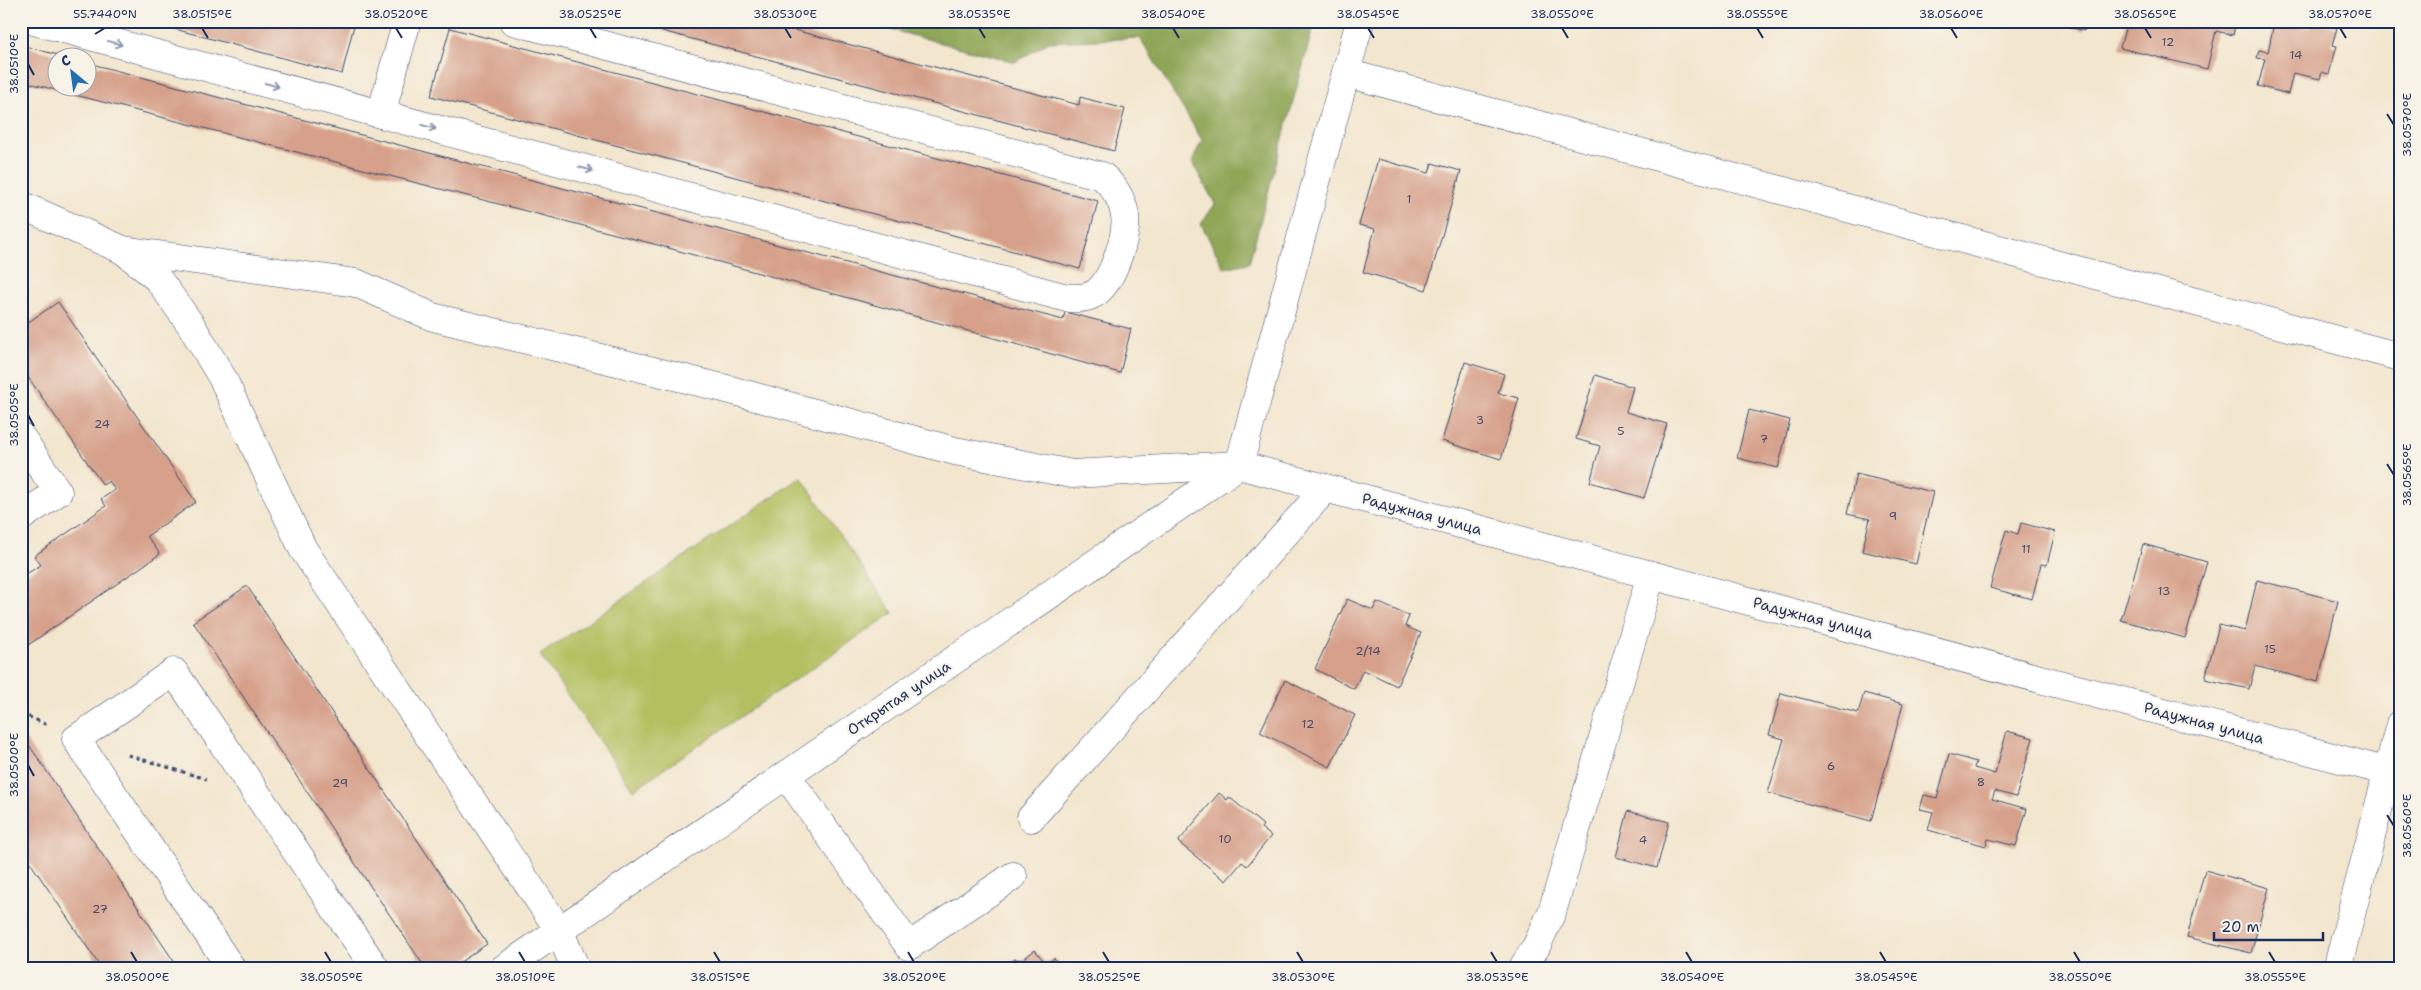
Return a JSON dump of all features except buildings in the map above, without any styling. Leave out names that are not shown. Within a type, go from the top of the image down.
[{"type":"street","points":[[34,21],[1068,298],[1083,299],[1096,293],[1113,270],[1124,232],[1125,216],[1114,186],[1102,176],[512,21]]},
{"type":"street","points":[[381,114],[407,21]]},
{"type":"street","points":[[1239,465],[1360,21]]},
{"type":"street","points":[[1346,73],[2400,357]]},
{"type":"street","points":[[21,205],[123,250],[158,280],[191,324],[223,379],[303,549],[559,930],[576,969]]},
{"type":"street","name":"Радужная улица","points":[[123,250],[356,283],[433,317],[723,388],[955,451],[1072,474],[1239,465],[2394,774]]},
{"type":"street","points":[[21,438],[58,492],[21,517]]},
{"type":"street","name":"Открытая улица","points":[[503,969],[1239,465]]},
{"type":"street","points":[[1031,818],[1326,488]]},
{"type":"street","points":[[1522,969],[1536,948],[1552,912],[1651,575]]},
{"type":"street","points":[[232,969],[76,739],[174,672],[376,969]]},
{"type":"street","points":[[2337,969],[2394,774],[2400,724]]},
{"type":"street","points":[[786,775],[909,946],[1013,876]]},
{"type":"path","points":[[21,713],[76,739],[259,796]]},
{"type":"green space","points":[[857,21],[1315,21],[1249,263],[1224,268],[1201,224],[1215,204],[1192,162],[1202,140],[1140,38],[1049,42],[1015,62]]},
{"type":"green space","points":[[801,477],[893,613],[633,790],[540,655]]}]
